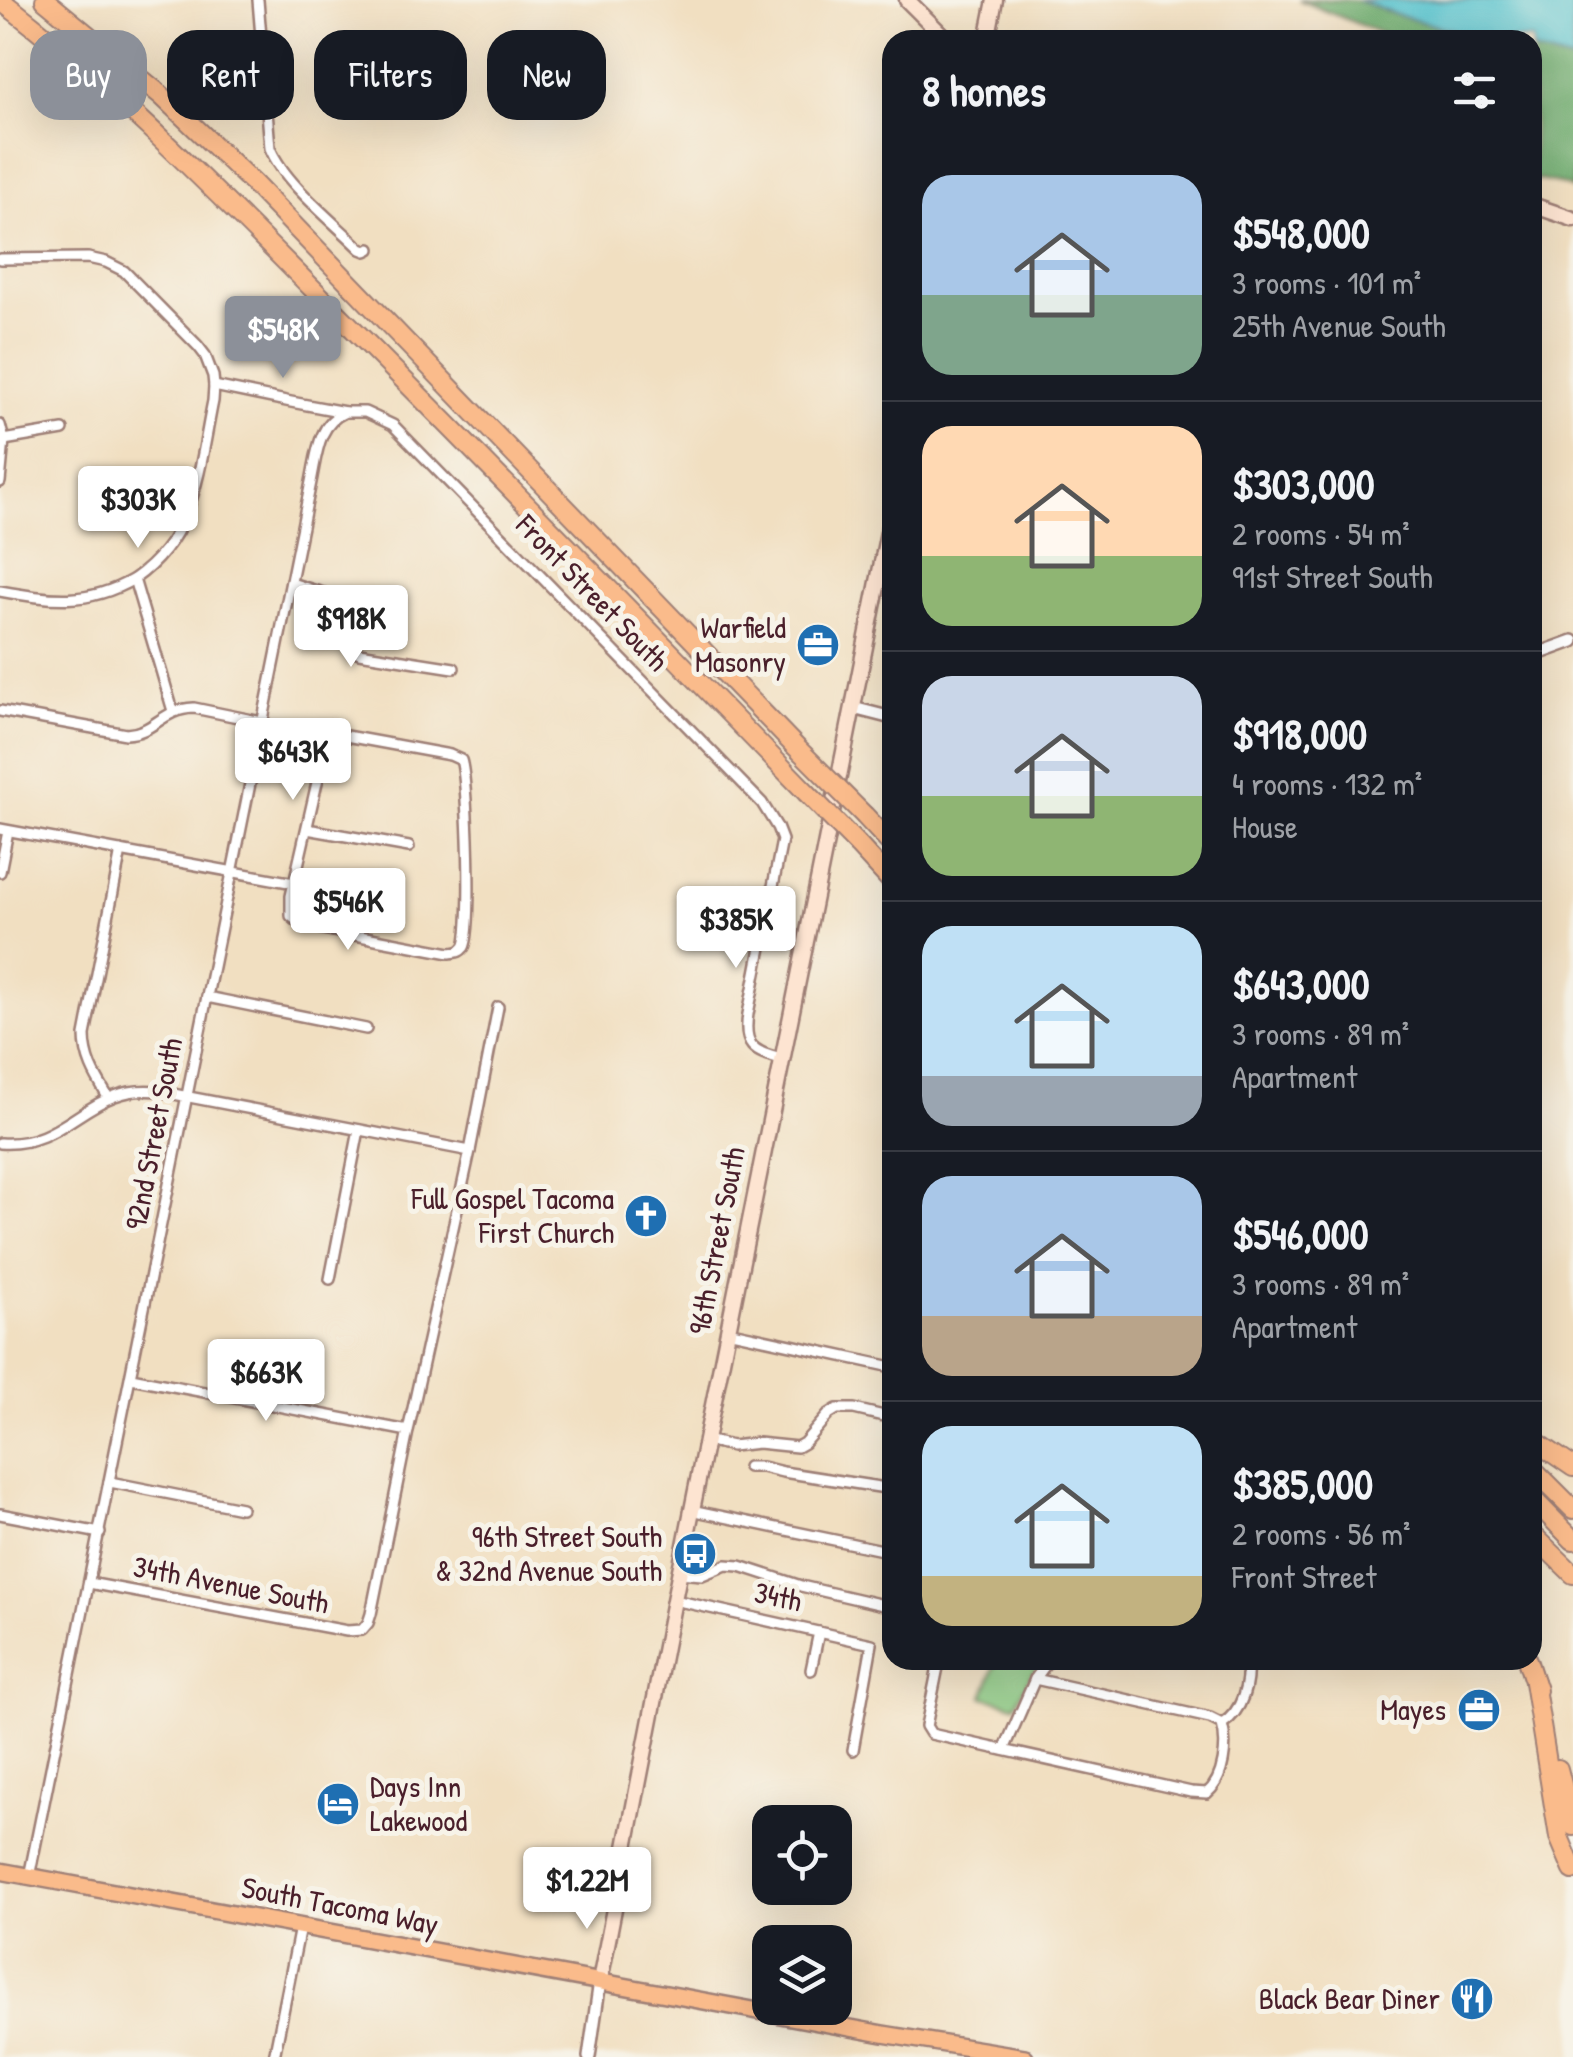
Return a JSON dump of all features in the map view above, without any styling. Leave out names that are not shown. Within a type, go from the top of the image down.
[{"type":"highway","points":[[0,0],[93,75],[230,207],[422,397],[882,871]]},
{"type":"highway","points":[[45,0],[162,96],[253,183],[882,834]]},
{"type":"highway","points":[[54,0],[76,24]]},
{"type":"highway","points":[[1542,1446],[1573,1467]]},
{"type":"highway","points":[[1542,1478],[1573,1508]]},
{"type":"highway","points":[[1542,1508],[1573,1540]]},
{"type":"highway","points":[[1542,1544],[1573,1574]]},
{"type":"highway","points":[[1531,1670],[1573,1826]]},
{"type":"highway","points":[[1534,1682],[1559,1837],[1573,1870]]},
{"type":"main road","points":[[907,0],[938,30]]},
{"type":"main road","points":[[989,30],[995,0]]},
{"type":"main road","points":[[1542,208],[1573,219]]},
{"type":"main road","name":"96th Street South","points":[[600,1981],[882,562]]},
{"type":"main road","name":"South Tacoma Way","points":[[0,1871],[1025,2057]]},
{"type":"street","points":[[258,0],[273,155],[283,172],[361,248],[370,249]]},
{"type":"street","points":[[0,259],[88,258],[116,266],[198,346],[210,366],[214,386],[193,497],[168,548],[152,565],[105,593],[74,600],[0,591]]},
{"type":"street","name":"Front Street South","points":[[214,386],[345,412],[358,411],[386,421],[762,803],[782,840],[746,1027],[753,1047],[782,1059]]},
{"type":"street","name":"92nd Street South","points":[[29,1877],[322,436],[333,418],[345,412]]},
{"type":"street","points":[[0,425],[4,440],[0,482]]},
{"type":"street","points":[[4,440],[63,430]]},
{"type":"street","points":[[134,579],[173,711]]},
{"type":"street","points":[[292,583],[326,594],[347,641],[359,653],[454,668]]},
{"type":"street","points":[[1542,653],[1573,642]]},
{"type":"street","points":[[0,711],[126,734],[143,732],[173,711],[194,708],[262,722]]},
{"type":"street","points":[[853,708],[882,715]]},
{"type":"street","points":[[346,736],[458,758],[463,764],[466,799],[466,944],[450,953],[302,925],[291,916],[291,896],[308,829],[324,752],[330,742],[346,736]]},
{"type":"street","points":[[308,829],[409,847]]},
{"type":"street","points":[[0,872],[4,830],[294,883]]},
{"type":"street","points":[[108,1098],[90,1067],[85,1035],[121,851]]},
{"type":"street","points":[[207,997],[366,1030]]},
{"type":"street","points":[[130,1378],[408,1431],[498,1007]]},
{"type":"street","points":[[0,1142],[26,1142],[51,1135],[93,1105],[139,1090],[470,1151]]},
{"type":"street","points":[[330,1279],[359,1130]]},
{"type":"street","points":[[727,1331],[882,1365]]},
{"type":"street","points":[[705,1440],[734,1446],[758,1443],[796,1447],[840,1408],[882,1416]]},
{"type":"street","name":"34th Avenue South","points":[[89,1584],[359,1632],[371,1614],[408,1431]]},
{"type":"street","points":[[748,1467],[882,1487]]},
{"type":"street","points":[[110,1482],[241,1508]]},
{"type":"street","points":[[692,1510],[882,1550]]},
{"type":"street","name":"34th Avenue South","points":[[0,1514],[100,1533]]},
{"type":"street","points":[[679,1573],[692,1576],[738,1565],[801,1586],[882,1605]]},
{"type":"street","name":"34th","points":[[674,1600],[872,1644],[852,1750]]},
{"type":"street","points":[[811,1670],[819,1632]]},
{"type":"street","points":[[937,1670],[926,1726],[932,1734],[1190,1792],[1209,1792],[1214,1787],[1224,1740],[1222,1724]]},
{"type":"street","points":[[1004,1750],[1042,1670]]},
{"type":"street","points":[[1222,1724],[1239,1706],[1247,1670]]},
{"type":"street","points":[[1035,1679],[1222,1724]]},
{"type":"street","points":[[274,2057],[300,1927]]},
{"type":"street","points":[[589,2057],[600,1981]]},
{"type":"green space","points":[[1299,0],[1358,0],[1452,30],[1373,30]]},
{"type":"green space","points":[[1542,53],[1573,62],[1573,189],[1542,181]]},
{"type":"green space","points":[[993,1670],[1035,1670],[1015,1705],[983,1697]]},
{"type":"water","points":[[1358,0],[1573,0],[1573,62],[1542,53],[1542,30],[1452,30]]},
{"type":"place","name":"Warfield Masonry","points":[[818,645]]},
{"type":"place","name":"Full Gospel Tacoma First Church","points":[[646,1216]]},
{"type":"place","name":"96th Street South & 32nd Avenue South","points":[[695,1554]]},
{"type":"place","name":"Mayes","points":[[1479,1710]]},
{"type":"place","name":"Days Inn Lakewood","points":[[338,1804]]},
{"type":"place","name":"Black Bear Diner","points":[[1472,1999]]}]
